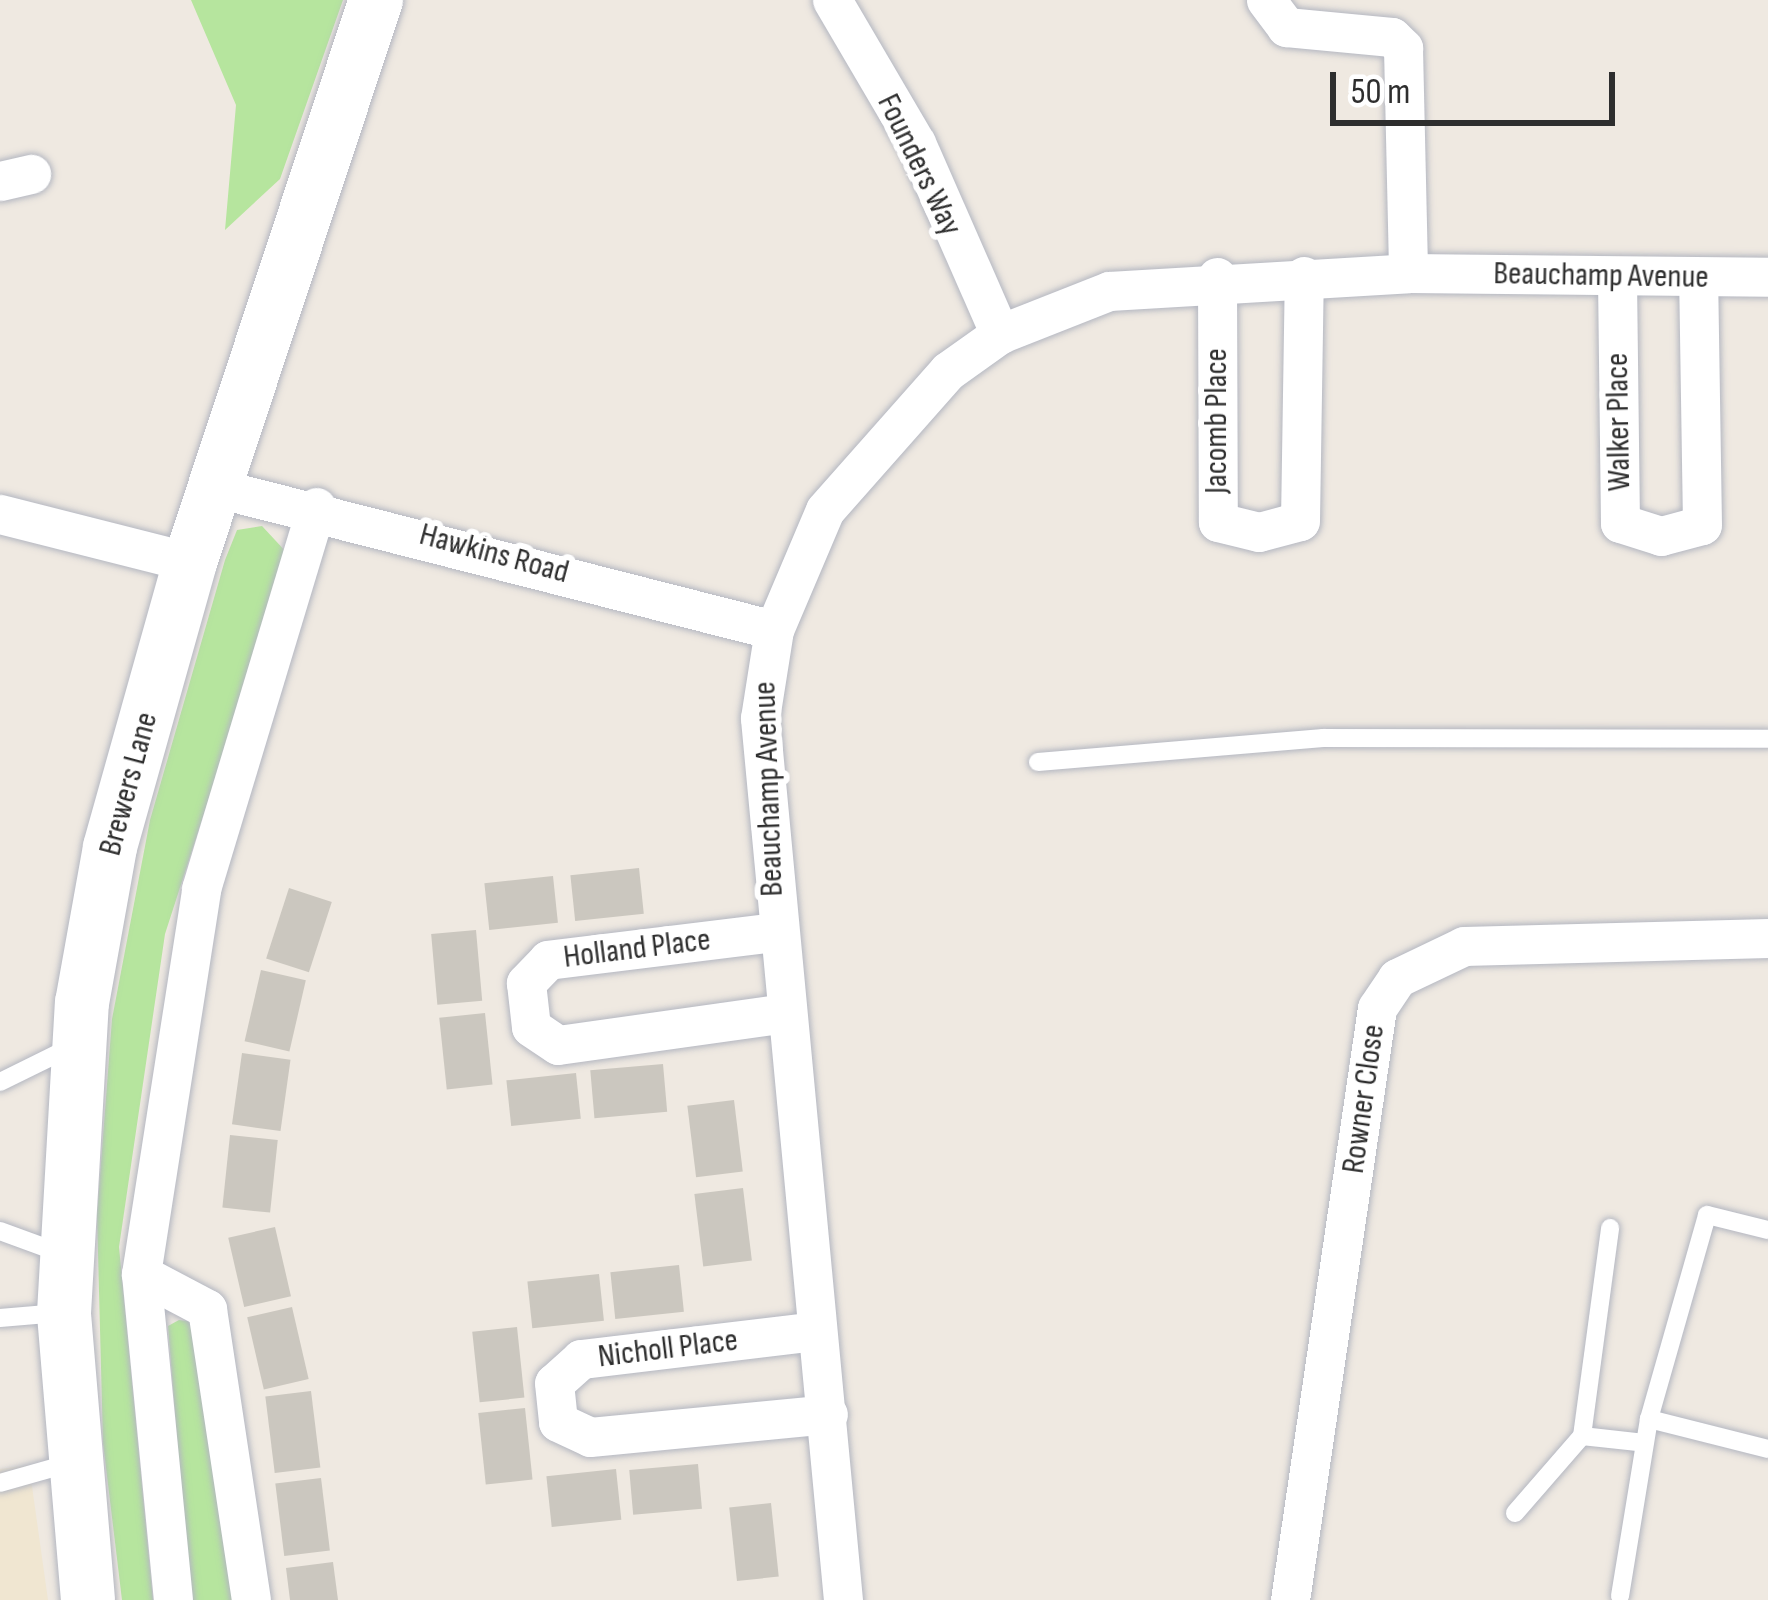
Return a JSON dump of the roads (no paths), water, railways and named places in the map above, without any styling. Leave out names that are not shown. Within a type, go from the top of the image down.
[{"type":"street","name":"Brewers Lane","points":[[88,1600],[73,1462],[64,1253],[77,1044],[110,847],[213,487],[376,0]]},
{"type":"street","name":"Founders Way","points":[[832,0],[916,143],[1000,334]]},
{"type":"street","points":[[1266,0],[1286,27],[1392,38],[1403,48],[1408,273]]},
{"type":"street","name":"Beauchamp Avenue","points":[[843,1600],[828,1414],[775,932],[760,718],[773,630],[825,510],[866,454],[1000,334],[1109,291],[1216,277],[1408,273],[1768,277]]},
{"type":"street","name":"Jacomb Place","points":[[1216,277],[1218,522],[1259,532],[1300,521],[1304,276]]},
{"type":"street","name":"Walker Place","points":[[1617,278],[1620,523],[1661,536],[1702,525],[1698,279]]},
{"type":"street","name":"Hawkins Road","points":[[213,487],[316,507],[773,630]]},
{"type":"street","points":[[173,1600],[141,1274],[202,889],[316,507]]},
{"type":"street","points":[[0,514],[190,562]]},
{"type":"street","name":"Holland Place","points":[[775,932],[548,960],[526,983],[531,1028],[558,1045],[784,1013]]},
{"type":"street","name":"Rowner Close","points":[[1290,1600],[1377,1008],[1396,978],[1464,946],[1768,938]]},
{"type":"street","points":[[141,1274],[207,1309],[251,1600]]},
{"type":"street","name":"Nicholl Place","points":[[817,1331],[581,1359],[554,1383],[558,1422],[590,1437],[828,1414]]},
{"type":"lane","points":[[1038,762],[1323,738],[1768,740]]},
{"type":"lane","points":[[0,1082],[77,1044]]},
{"type":"lane","points":[[1620,1596],[1648,1419],[1706,1215],[1768,1230]]},
{"type":"lane","points":[[1515,1513],[1582,1436],[1610,1228]]},
{"type":"lane","points":[[0,1231],[64,1253]]},
{"type":"lane","points":[[0,1318],[64,1312]]},
{"type":"lane","points":[[1648,1419],[1768,1449]]},
{"type":"lane","points":[[1582,1436],[1645,1443]]},
{"type":"lane","points":[[0,1483],[73,1462]]}]
